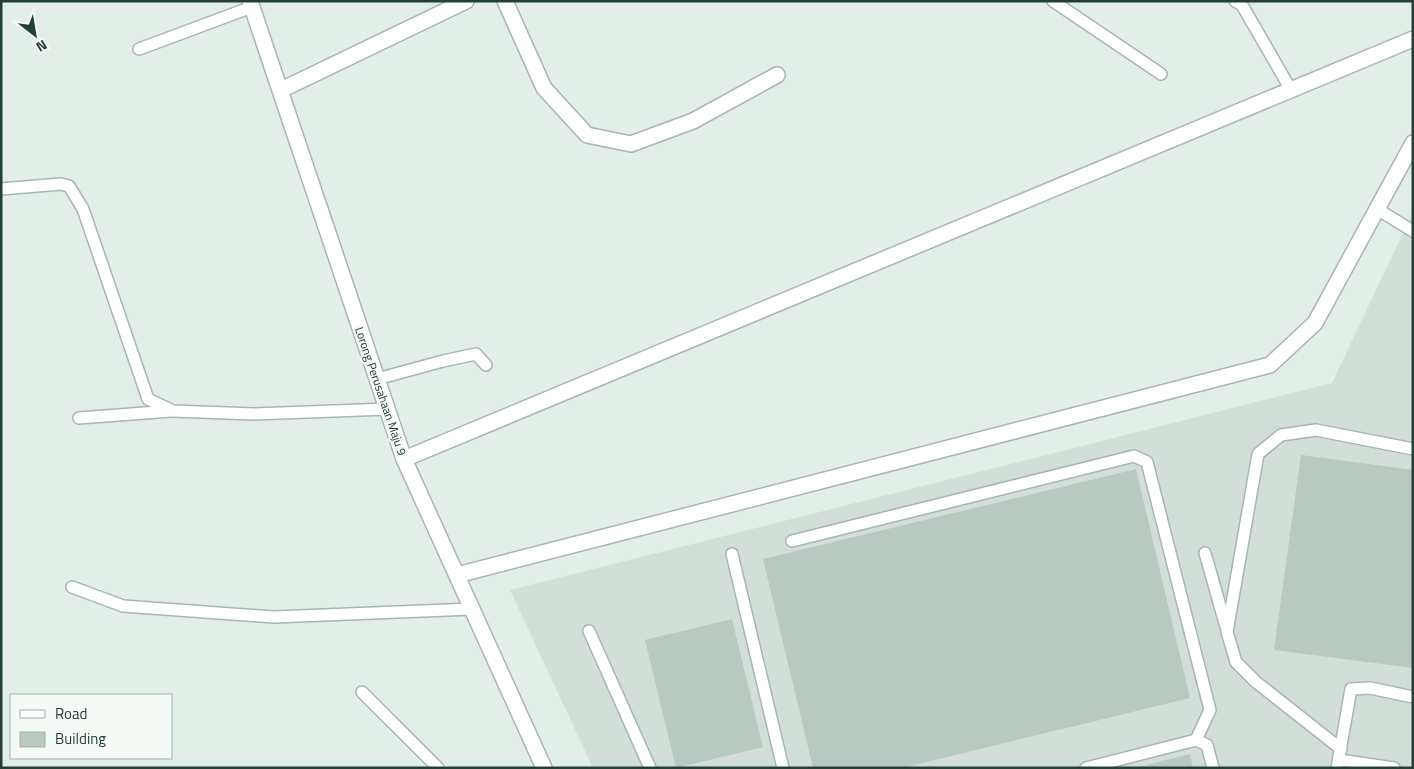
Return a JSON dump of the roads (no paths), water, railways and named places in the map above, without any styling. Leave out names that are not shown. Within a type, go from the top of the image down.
[{"type":"street","points":[[280,90],[466,1]]},
{"type":"street","points":[[505,1],[544,88],[587,135],[631,144],[693,121],[777,75]]},
{"type":"street","name":"Lorong Perusahaan Maju 9","points":[[251,4],[404,459],[541,767]]},
{"type":"street","points":[[404,459],[1413,39]]},
{"type":"street","points":[[457,575],[1270,365],[1315,323],[1413,143]]},
{"type":"lane","points":[[1053,1],[1161,74]]},
{"type":"lane","points":[[1234,1],[1242,5],[1290,90]]},
{"type":"lane","points":[[139,49],[251,4]]},
{"type":"lane","points":[[1,188],[61,184],[69,186],[83,209],[148,399],[173,411]]},
{"type":"lane","points":[[1377,209],[1413,231]]},
{"type":"lane","points":[[377,379],[443,360],[476,354],[486,365]]},
{"type":"lane","points":[[79,418],[173,411],[254,414],[387,409]]},
{"type":"lane","points":[[1227,632],[1258,454],[1281,435],[1316,430],[1413,449]]},
{"type":"lane","points":[[792,541],[1134,456],[1147,462],[1210,710],[1196,740]]},
{"type":"lane","points":[[1205,553],[1236,662],[1339,759],[1394,768]]},
{"type":"lane","points":[[732,554],[783,768]]},
{"type":"lane","points":[[72,588],[123,606],[274,617],[472,609]]},
{"type":"lane","points":[[589,631],[650,768]]},
{"type":"lane","points":[[1339,759],[1352,689],[1370,688],[1413,697]]},
{"type":"lane","points":[[362,692],[438,768]]},
{"type":"lane","points":[[1086,768],[1196,740],[1207,745],[1213,768]]}]
